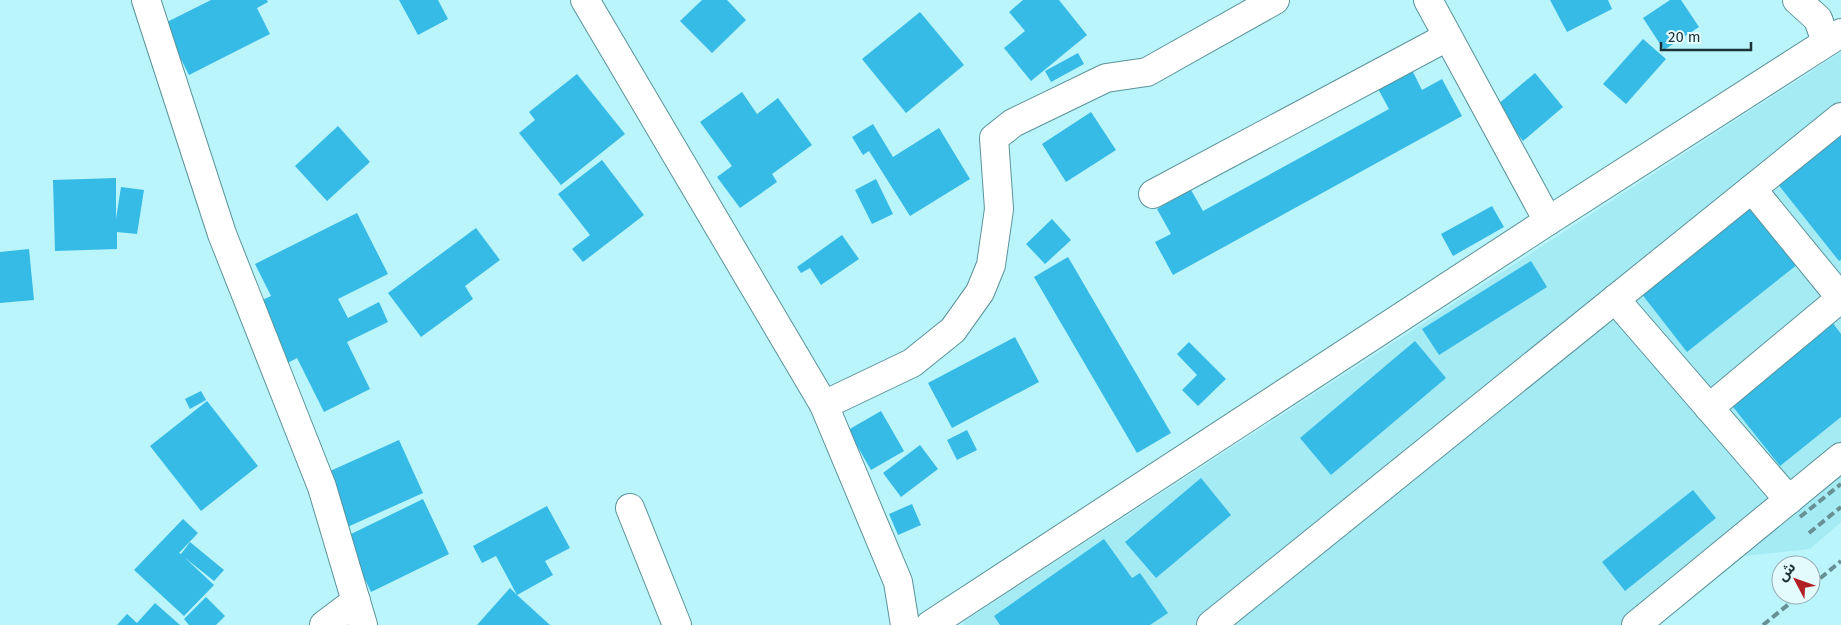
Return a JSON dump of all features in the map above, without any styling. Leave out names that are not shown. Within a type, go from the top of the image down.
[{"type":"street","points":[[146,0],[222,234],[322,487],[359,613],[324,625]]},
{"type":"street","points":[[585,0],[824,405],[898,582],[905,625]]},
{"type":"street","points":[[824,405],[912,363],[953,330],[980,292],[991,265],[999,209],[994,138],[1013,123],[1106,78],[1147,72],[1275,0]]},
{"type":"street","points":[[1428,0],[1548,221]]},
{"type":"street","points":[[930,625],[1548,221],[1827,23],[1797,0]]},
{"type":"street","points":[[1153,194],[1447,37]]},
{"type":"street","points":[[1211,625],[1841,117]]},
{"type":"street","points":[[1709,408],[1841,298],[1752,189]]},
{"type":"street","points":[[1614,299],[1789,500]]},
{"type":"street","points":[[1636,625],[1841,457]]},
{"type":"street","points":[[630,508],[677,625]]},
{"type":"shaded area","points":[[1841,52],[1841,522],[1810,549],[1744,556],[1659,625],[963,625],[963,622]]},
{"type":"building","points":[[211,0],[267,0],[268,2],[257,8],[270,34],[189,75],[163,24]]},
{"type":"building","points":[[399,0],[438,0],[448,19],[418,35]]},
{"type":"building","points":[[702,0],[727,0],[746,20],[712,53],[680,21]]},
{"type":"building","points":[[1023,0],[1059,0],[1087,35],[1031,81],[1004,48],[1025,31],[1009,12]]},
{"type":"building","points":[[1550,0],[1608,0],[1612,9],[1567,32]]},
{"type":"building","points":[[1670,0],[1681,0],[1699,27],[1664,50],[1643,18]]},
{"type":"building","points":[[920,12],[964,65],[906,113],[862,59]]},
{"type":"building","points":[[1643,39],[1666,59],[1626,104],[1603,84]]},
{"type":"building","points":[[1078,53],[1084,64],[1051,82],[1045,71]]},
{"type":"building","points":[[1411,68],[1422,90],[1442,79],[1462,116],[1173,275],[1155,242],[1171,234],[1157,209],[1191,190],[1203,211],[1389,109],[1377,87]]},
{"type":"building","points":[[1535,73],[1563,107],[1523,141],[1508,122],[1490,111]]},
{"type":"building","points":[[577,74],[625,134],[561,185],[519,133],[535,120],[529,112]]},
{"type":"building","points":[[742,92],[757,114],[778,98],[812,145],[772,174],[777,182],[740,208],[717,177],[732,166],[700,122]]},
{"type":"building","points":[[1091,112],[1116,150],[1066,182],[1042,144]]},
{"type":"building","points":[[873,124],[893,157],[939,128],[970,179],[910,216],[869,151],[863,155],[852,137]]},
{"type":"building","points":[[1841,124],[1841,260],[1839,261],[1773,178]]},
{"type":"building","points":[[338,126],[370,162],[327,201],[295,166]]},
{"type":"building","points":[[602,160],[644,215],[583,262],[572,249],[590,235],[558,194]]},
{"type":"building","points":[[116,178],[116,219],[121,187],[144,190],[137,234],[117,232],[117,249],[55,251],[53,180]]},
{"type":"building","points":[[876,179],[893,214],[872,224],[855,190]]},
{"type":"building","points":[[1752,205],[1798,264],[1687,352],[1641,293]]},
{"type":"building","points":[[1492,206],[1504,227],[1453,256],[1441,234]]},
{"type":"building","points":[[357,213],[388,274],[338,299],[348,318],[379,302],[388,322],[347,342],[370,389],[324,412],[297,358],[286,364],[256,303],[271,296],[255,264]]},
{"type":"building","points":[[1052,219],[1071,240],[1045,264],[1026,244]]},
{"type":"building","points":[[476,228],[500,260],[465,286],[473,299],[421,337],[388,293]]},
{"type":"building","points":[[842,235],[859,259],[821,285],[810,268],[801,273],[797,267]]},
{"type":"building","points":[[29,249],[34,300],[0,303],[0,252]]},
{"type":"building","points":[[1068,257],[1171,433],[1137,453],[1034,277]]},
{"type":"building","points":[[1531,261],[1547,287],[1439,355],[1422,329]]},
{"type":"building","points":[[1832,322],[1841,334],[1841,417],[1780,466],[1730,403]]},
{"type":"building","points":[[1015,337],[1039,382],[952,428],[928,383]]},
{"type":"building","points":[[1415,341],[1446,378],[1331,475],[1300,438]]},
{"type":"building","points":[[1189,342],[1226,379],[1198,406],[1182,390],[1197,375],[1177,354]]},
{"type":"building","points":[[201,391],[206,400],[190,409],[185,399]]},
{"type":"building","points":[[207,401],[258,466],[201,511],[150,446]]},
{"type":"building","points":[[881,411],[904,451],[871,470],[848,430]]},
{"type":"building","points":[[967,430],[977,450],[957,460],[947,440]]},
{"type":"building","points":[[399,440],[423,493],[343,529],[319,476]]},
{"type":"building","points":[[920,445],[938,469],[901,497],[883,473]]},
{"type":"building","points":[[1201,478],[1231,515],[1156,578],[1125,542]]},
{"type":"building","points":[[1693,490],[1716,518],[1625,591],[1602,562]]},
{"type":"building","points":[[423,499],[449,554],[371,592],[345,537]]},
{"type":"building","points":[[912,504],[921,525],[898,535],[889,514]]},
{"type":"building","points":[[547,506],[570,548],[545,561],[553,575],[517,595],[496,556],[482,563],[473,546]]},
{"type":"building","points":[[183,519],[198,533],[179,553],[181,554],[190,542],[224,570],[214,581],[184,557],[214,585],[184,616],[134,570]]},
{"type":"building","points":[[1104,539],[1132,578],[1140,573],[1168,613],[1150,625],[1000,625],[994,616]]},
{"type":"building","points":[[510,588],[550,625],[477,625]]},
{"type":"building","points":[[206,597],[225,616],[216,625],[189,625],[184,619]]},
{"type":"building","points":[[155,603],[180,625],[117,625],[127,614],[137,623]]},
{"type":"railway","points":[[1800,517],[1841,484]]},
{"type":"railway","points":[[1809,533],[1841,507]]},
{"type":"railway","points":[[1821,578],[1841,561]]},
{"type":"railway","points":[[1763,625],[1788,605]]}]
